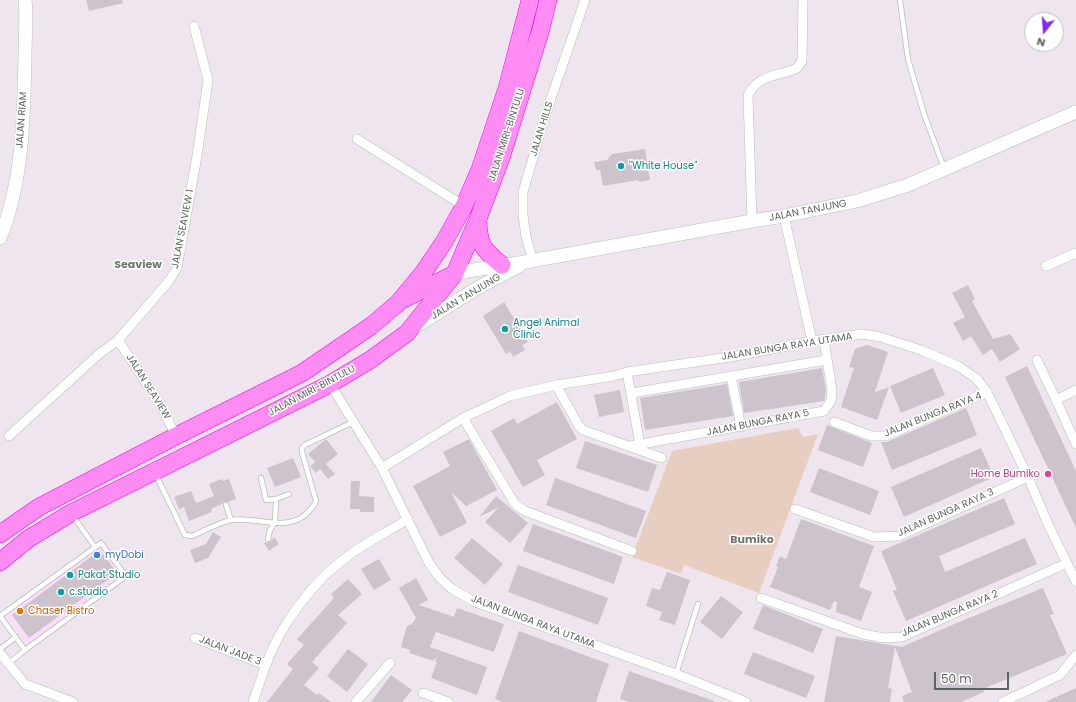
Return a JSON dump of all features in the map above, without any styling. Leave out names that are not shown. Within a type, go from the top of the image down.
[{"type":"highway","name":"JALAN MIRI-BINTULU","points":[[1,533],[39,507],[176,436],[302,374],[371,326],[398,303],[423,273],[444,242],[464,206],[480,169],[507,88],[530,0]]},
{"type":"highway","name":"JALAN MIRI-BINTULU","points":[[0,562],[28,539],[71,513],[330,384],[370,360],[407,333],[456,273],[502,155],[541,29],[548,0]]},
{"type":"highway","points":[[478,219],[478,235],[482,246],[502,265]]},
{"type":"highway","points":[[398,303],[456,273]]},
{"type":"street","name":"JALAN RIAM","points":[[0,238],[5,226],[12,199],[21,149],[24,95],[25,0]]},
{"type":"street","name":"JALAN HILLS","points":[[529,261],[523,215],[523,192],[546,114],[585,0]]},
{"type":"street","points":[[752,220],[748,95],[750,90],[761,80],[772,75],[797,68],[802,61],[803,0]]},
{"type":"street","name":"JALAN SEAVIEW 1","points":[[9,436],[99,354],[118,340],[169,281],[177,268],[198,156],[208,80],[194,26]]},
{"type":"street","name":"JALAN TANJUNG","points":[[456,273],[752,220],[784,216],[856,202],[908,185],[944,168],[1076,112]]},
{"type":"street","points":[[357,139],[464,206]]},
{"type":"street","points":[[784,216],[812,341]]},
{"type":"street","points":[[1046,266],[1076,253]]},
{"type":"street","name":"JALAN TANJUNG","points":[[407,333],[479,287],[529,261]]},
{"type":"street","name":"JALAN BUNGA RAYA UTAMA","points":[[382,468],[463,418],[510,396],[556,385],[614,376],[627,372],[736,356],[812,341],[863,334],[880,337],[920,350],[958,366],[978,379],[987,392],[1076,582]]},
{"type":"street","name":"JALAN SEAVIEW","points":[[118,340],[160,404],[176,436]]},
{"type":"street","name":"JALAN BUNGA RAYA 5","points":[[630,446],[824,411],[831,401],[832,391],[824,340]]},
{"type":"street","points":[[632,393],[826,360]]},
{"type":"street","points":[[1037,360],[1076,444]]},
{"type":"street","points":[[627,372],[632,393],[640,445]]},
{"type":"street","points":[[731,376],[741,427]]},
{"type":"street","name":"JALAN BUNGA RAYA UTAMA","points":[[330,384],[382,468],[429,563],[440,578],[452,589],[475,602],[676,674],[730,699],[746,702]]},
{"type":"street","points":[[556,385],[579,426],[583,430],[662,458]]},
{"type":"street","points":[[1056,400],[1076,390]]},
{"type":"street","name":"JALAN BUNGA RAYA 4","points":[[834,422],[871,436],[885,436],[987,392]]},
{"type":"street","points":[[463,418],[515,504],[525,512],[632,551]]},
{"type":"street","name":"JALAN BUNGA RAYA 3","points":[[795,509],[874,537],[898,536],[1028,477]]},
{"type":"street","points":[[253,702],[266,665],[284,626],[302,602],[328,574],[348,556],[408,520]]},
{"type":"street","name":"JALAN BUNGA RAYA 2","points":[[761,598],[863,634],[884,638],[902,637],[1067,563]]},
{"type":"street","name":"JALAN JADE 3","points":[[195,638],[266,665]]},
{"type":"street","points":[[0,652],[25,684],[74,702]]},
{"type":"street","points":[[1003,702],[1060,674],[1076,655]]},
{"type":"street","points":[[356,702],[390,663]]},
{"type":"street","points":[[423,693],[448,702]]},
{"type":"lane","points":[[900,0],[908,59],[924,114],[944,168]]},
{"type":"lane","points":[[155,472],[185,535],[192,536],[231,520],[275,522],[295,521],[307,514],[315,504],[316,496],[302,448],[305,445],[354,421]]},
{"type":"lane","points":[[261,478],[266,500],[276,499],[289,494]]},
{"type":"lane","points":[[268,539],[270,530],[275,522],[276,499]]},
{"type":"lane","points":[[226,505],[231,520]]},
{"type":"lane","points":[[71,513],[94,547]]},
{"type":"lane","points":[[9,663],[126,576],[101,543],[0,616],[26,650]]},
{"type":"lane","points":[[676,674],[698,604]]},
{"type":"lane","points":[[0,649],[16,637]]},
{"type":"shaded area","points":[[798,428],[803,437],[818,434],[759,593],[684,565],[681,574],[632,557],[672,451]]},
{"type":"shaded area","points":[[99,545],[121,575],[28,644],[6,615]]},
{"type":"building","points":[[86,0],[122,0],[123,3],[89,11]]},
{"type":"building","name":"\"White House\"","points":[[645,149],[650,180],[639,182],[639,180],[603,186],[600,170],[596,170],[594,162],[607,160],[612,154]]},
{"type":"building","points":[[968,285],[975,299],[972,301],[993,339],[1010,334],[1020,349],[1000,362],[992,349],[983,355],[971,336],[963,341],[953,323],[965,317],[952,293]]},
{"type":"building","name":"Angel Animal Clinic","points":[[504,302],[528,342],[522,345],[525,350],[513,357],[510,351],[506,354],[483,316]]},
{"type":"building","points":[[867,345],[888,352],[875,392],[889,387],[877,420],[841,407],[854,368],[849,367],[855,349]]},
{"type":"building","points":[[1027,366],[1076,471],[1076,528],[1005,377]]},
{"type":"building","points":[[822,368],[826,391],[824,401],[744,413],[739,382]]},
{"type":"building","points":[[933,368],[945,395],[901,413],[890,386]]},
{"type":"building","points":[[727,384],[733,416],[645,430],[640,398]]},
{"type":"building","points":[[620,390],[624,412],[599,417],[594,395]]},
{"type":"building","points":[[557,402],[577,439],[537,460],[545,475],[523,487],[491,431],[514,418],[517,424]]},
{"type":"building","points":[[966,408],[977,435],[892,470],[881,442],[887,442]]},
{"type":"building","points":[[827,425],[872,443],[863,467],[818,450]]},
{"type":"building","points":[[326,439],[338,454],[326,464],[335,474],[328,479],[320,469],[316,473],[310,466],[315,462],[308,454]]},
{"type":"building","points":[[469,439],[497,490],[466,506],[451,492],[467,523],[440,537],[413,486],[450,466],[443,452]]},
{"type":"building","points":[[585,441],[657,465],[648,492],[576,468]]},
{"type":"building","points":[[981,448],[994,477],[904,517],[891,487]]},
{"type":"building","points":[[293,458],[301,477],[275,487],[267,468]]},
{"type":"building","points":[[819,468],[879,491],[870,515],[810,492]]},
{"type":"building","points":[[555,478],[646,511],[636,538],[546,505]]},
{"type":"building","points":[[222,479],[223,481],[229,479],[236,499],[224,502],[211,509],[212,512],[189,521],[184,507],[179,509],[174,497],[191,491],[196,503],[214,496],[209,484]]},
{"type":"building","points":[[351,481],[360,481],[359,496],[374,497],[374,512],[360,512],[360,509],[350,509]]},
{"type":"building","points":[[496,496],[528,523],[510,543],[485,522],[499,507],[479,517]]},
{"type":"building","points":[[1004,498],[1015,524],[939,556],[945,572],[1025,538],[1037,564],[906,621],[893,591],[897,590],[881,551]]},
{"type":"building","points":[[801,519],[874,546],[859,587],[872,592],[861,621],[836,612],[837,602],[834,601],[830,610],[770,587],[778,567],[776,566],[780,556],[786,559]]},
{"type":"building","points":[[533,524],[623,557],[614,584],[523,551]]},
{"type":"building","points":[[213,532],[221,537],[208,558],[195,563],[190,550],[206,544]]},
{"type":"building","points":[[274,537],[279,544],[269,551],[264,543],[270,542]]},
{"type":"building","points":[[472,538],[503,564],[485,585],[454,558]]},
{"type":"building","points":[[100,550],[117,573],[29,638],[12,615]]},
{"type":"building","points":[[379,559],[391,580],[374,590],[361,569]]},
{"type":"building","points":[[518,565],[608,598],[598,625],[508,592]]},
{"type":"building","points":[[667,572],[690,580],[675,625],[659,620],[662,612],[646,606],[652,588],[660,590]]},
{"type":"building","points":[[416,578],[428,600],[419,605],[454,617],[457,608],[504,624],[494,652],[436,632],[430,647],[487,667],[477,695],[431,678],[437,662],[435,662],[437,656],[433,661],[410,653],[410,650],[401,647],[407,626],[412,624],[416,618],[399,588]]},
{"type":"building","points":[[348,579],[362,594],[338,615],[347,623],[312,662],[319,668],[304,685],[317,695],[319,693],[331,702],[267,702],[293,669],[287,664],[304,645],[297,639],[334,598],[331,594]]},
{"type":"building","points":[[1043,588],[1054,614],[1050,615],[1067,654],[983,689],[984,692],[961,702],[904,702],[902,696],[912,692],[895,647],[888,688],[892,689],[890,702],[824,702],[836,636],[902,647]]},
{"type":"building","points":[[721,596],[743,612],[722,639],[700,622]]},
{"type":"building","points":[[763,605],[823,629],[813,653],[753,629]]},
{"type":"building","points":[[519,631],[609,664],[596,702],[503,702],[495,699]]},
{"type":"building","points":[[348,649],[368,664],[347,692],[327,676]]},
{"type":"building","points":[[753,652],[815,676],[806,698],[744,674]]},
{"type":"building","points":[[629,671],[714,702],[629,702],[620,699]]},
{"type":"building","points":[[391,675],[412,690],[402,702],[371,702]]},
{"type":"building","points":[[1076,688],[1076,702],[1045,702]]},
{"type":"place","name":"\"White House\"","points":[[621,166]]},
{"type":"place","name":"Angel Animal Clinic","points":[[505,329]]},
{"type":"place","name":"Home Bumiko","points":[[1048,474]]},
{"type":"place","name":"myDobi","points":[[97,555]]},
{"type":"place","name":"Pakat Studio","points":[[70,575]]},
{"type":"place","name":"c.studio","points":[[61,592]]},
{"type":"place","name":"Chaser Bistro","points":[[20,611]]},
{"type":"district","name":"Seaview","points":[[138,265]]},
{"type":"district","name":"Bumiko","points":[[752,540]]}]
